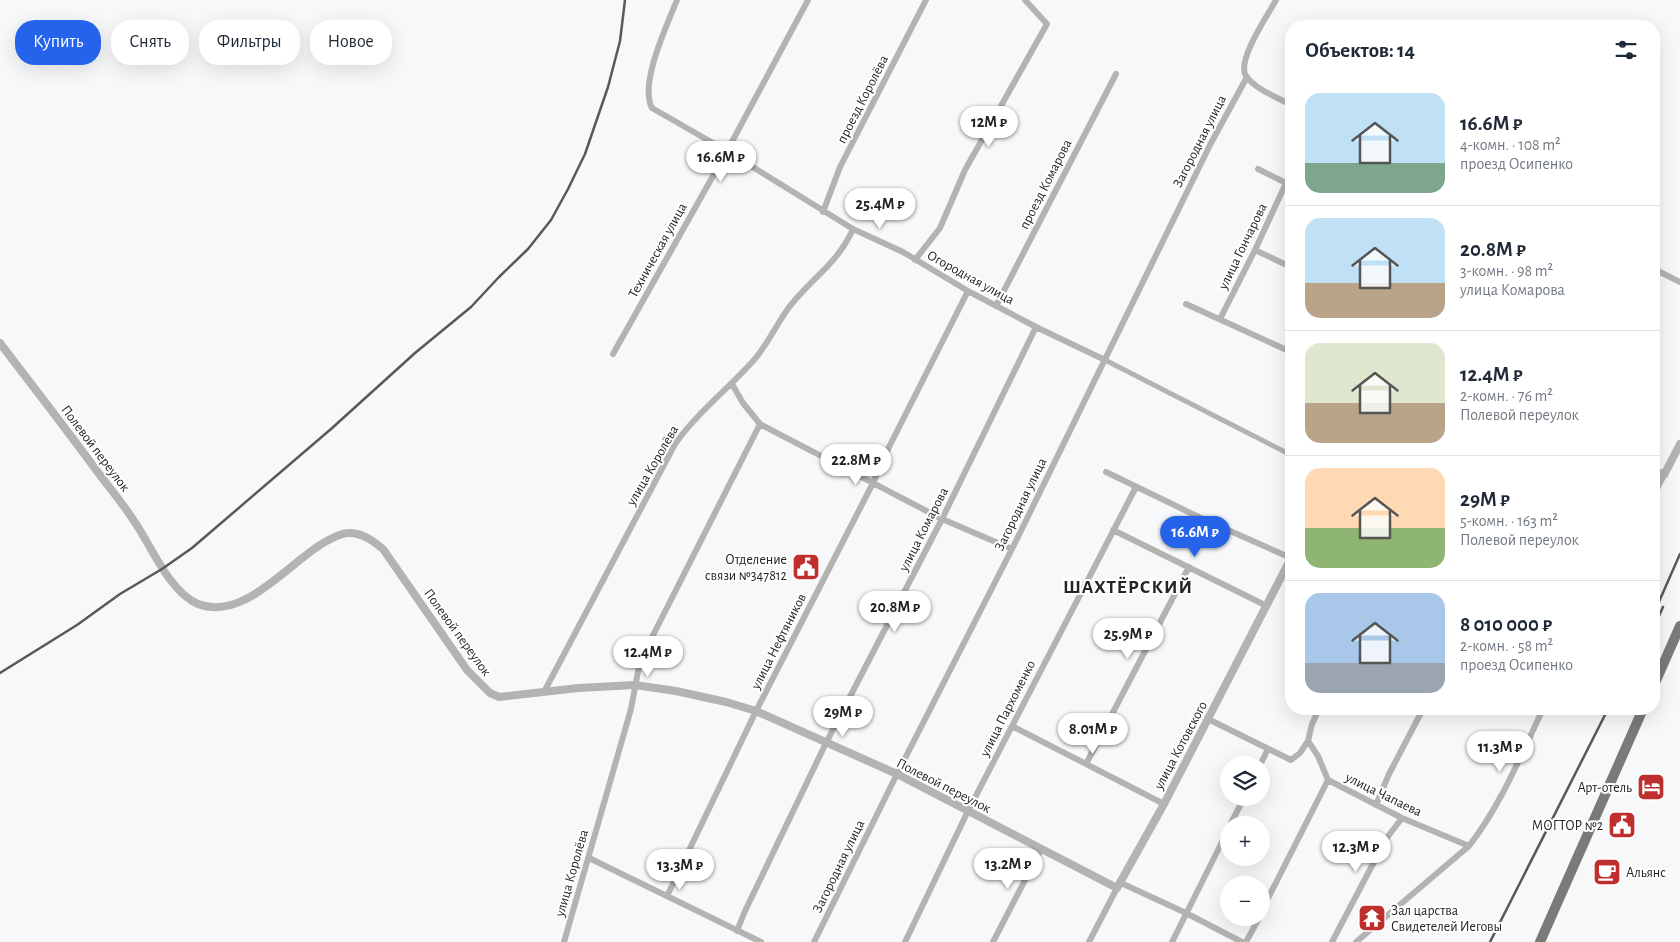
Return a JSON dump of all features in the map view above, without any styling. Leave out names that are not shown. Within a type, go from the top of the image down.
[{"type":"main road","points":[[1660,671],[1680,626]]},
{"type":"main road","points":[[1540,942],[1640,715]]},
{"type":"street","name":"Огородная улица","points":[[676,0],[658,47],[648,91],[649,102],[652,108],[727,151],[853,230],[915,260],[1036,327],[1105,360]]},
{"type":"street","name":"Техническая улица","points":[[613,354],[727,151],[808,0]]},
{"type":"street","name":"проезд Королёва","points":[[823,212],[840,167],[926,0]]},
{"type":"street","points":[[915,260],[940,228],[965,170],[1047,24],[1025,0]]},
{"type":"street","points":[[1276,0],[1244,59],[1244,72],[1247,77],[1263,90],[1285,102]]},
{"type":"street","name":"проезд Комарова","points":[[996,306],[1116,74]]},
{"type":"street","name":"Загородная улица","points":[[814,942],[1012,549],[1211,143],[1247,77]]},
{"type":"street","points":[[1258,169],[1285,182]]},
{"type":"street","name":"улица Гончарова","points":[[1220,319],[1285,189]]},
{"type":"street","name":"улица Королёва","points":[[544,692],[675,444],[692,423],[756,358],[790,306],[839,255],[853,230]]},
{"type":"street","points":[[1255,250],[1285,264]]},
{"type":"street","points":[[1660,272],[1680,282]]},
{"type":"street","name":"улица Нефтяников","points":[[667,896],[756,711],[873,483],[889,447],[968,291]]},
{"type":"street","points":[[1186,304],[1285,349]]},
{"type":"street","name":"улица Комарова","points":[[737,931],[826,743],[942,520],[1036,327]]},
{"type":"street","name":"Полевой переулок","points":[[0,343],[134,521],[162,569],[192,601],[210,607],[226,606],[238,602],[266,587],[305,555],[335,536],[349,533],[363,535],[383,549],[467,670],[490,693],[500,696],[578,688],[635,686],[700,695],[756,711],[897,774],[1041,849],[1119,886],[1186,913],[1242,942]]},
{"type":"street","points":[[1105,360],[1285,452]]},
{"type":"street","points":[[732,384],[743,403],[760,424],[942,520],[1012,549]]},
{"type":"street","name":"улица Королёва","points":[[564,942],[631,709],[644,652],[760,424]]},
{"type":"street","points":[[1660,483],[1680,444]]},
{"type":"street","points":[[1106,472],[1203,519],[1285,555]]},
{"type":"street","points":[[1660,473],[1664,475]]},
{"type":"street","name":"улица Пархоменко","points":[[905,942],[968,811],[1136,487]]},
{"type":"street","points":[[1114,530],[1267,606]]},
{"type":"street","points":[[1086,764],[1189,567]]},
{"type":"street","name":"улица Котовского","points":[[1089,942],[1164,804],[1285,570]]},
{"type":"street","points":[[1208,719],[1290,760],[1300,753],[1308,741],[1316,715]]},
{"type":"street","points":[[1376,805],[1389,774],[1420,715]]},
{"type":"street","points":[[1356,942],[1469,846],[1483,828],[1497,803],[1540,715]]},
{"type":"street","points":[[1012,726],[1164,804]]},
{"type":"street","name":"улица Чапаева","points":[[1308,741],[1318,756],[1328,780],[1402,818],[1469,846]]},
{"type":"street","points":[[1264,756],[1268,749]]},
{"type":"street","points":[[1270,894],[1328,780]]},
{"type":"street","points":[[1332,942],[1386,839],[1402,818]]},
{"type":"street","points":[[1172,942],[1220,846]]},
{"type":"street","points":[[993,942],[1041,849]]},
{"type":"street","points":[[589,858],[761,942]]},
{"type":"street","points":[[1246,942],[1255,926]]},
{"type":"railway","points":[[0,673],[77,625],[120,594],[162,569],[192,548],[331,429],[415,353],[471,307],[528,249],[551,220],[585,154],[608,87],[620,41],[625,0]]},
{"type":"railway","points":[[1660,599],[1680,554]]},
{"type":"railway","points":[[1660,614],[1663,607]]},
{"type":"railway","points":[[1490,942],[1605,715]]},
{"type":"place","name":"Отделение связи №347812","points":[[806,567]]},
{"type":"place","name":"Арт-отель","points":[[1651,787]]},
{"type":"place","name":"МОГТОР №2","points":[[1622,825]]},
{"type":"place","name":"Альянс","points":[[1607,872]]},
{"type":"place","name":"Зал царства Свидетелей Иеговы","points":[[1372,918]]},
{"type":"district","name":"ШАХТЁРСКИЙ","points":[[1128,586]]}]
